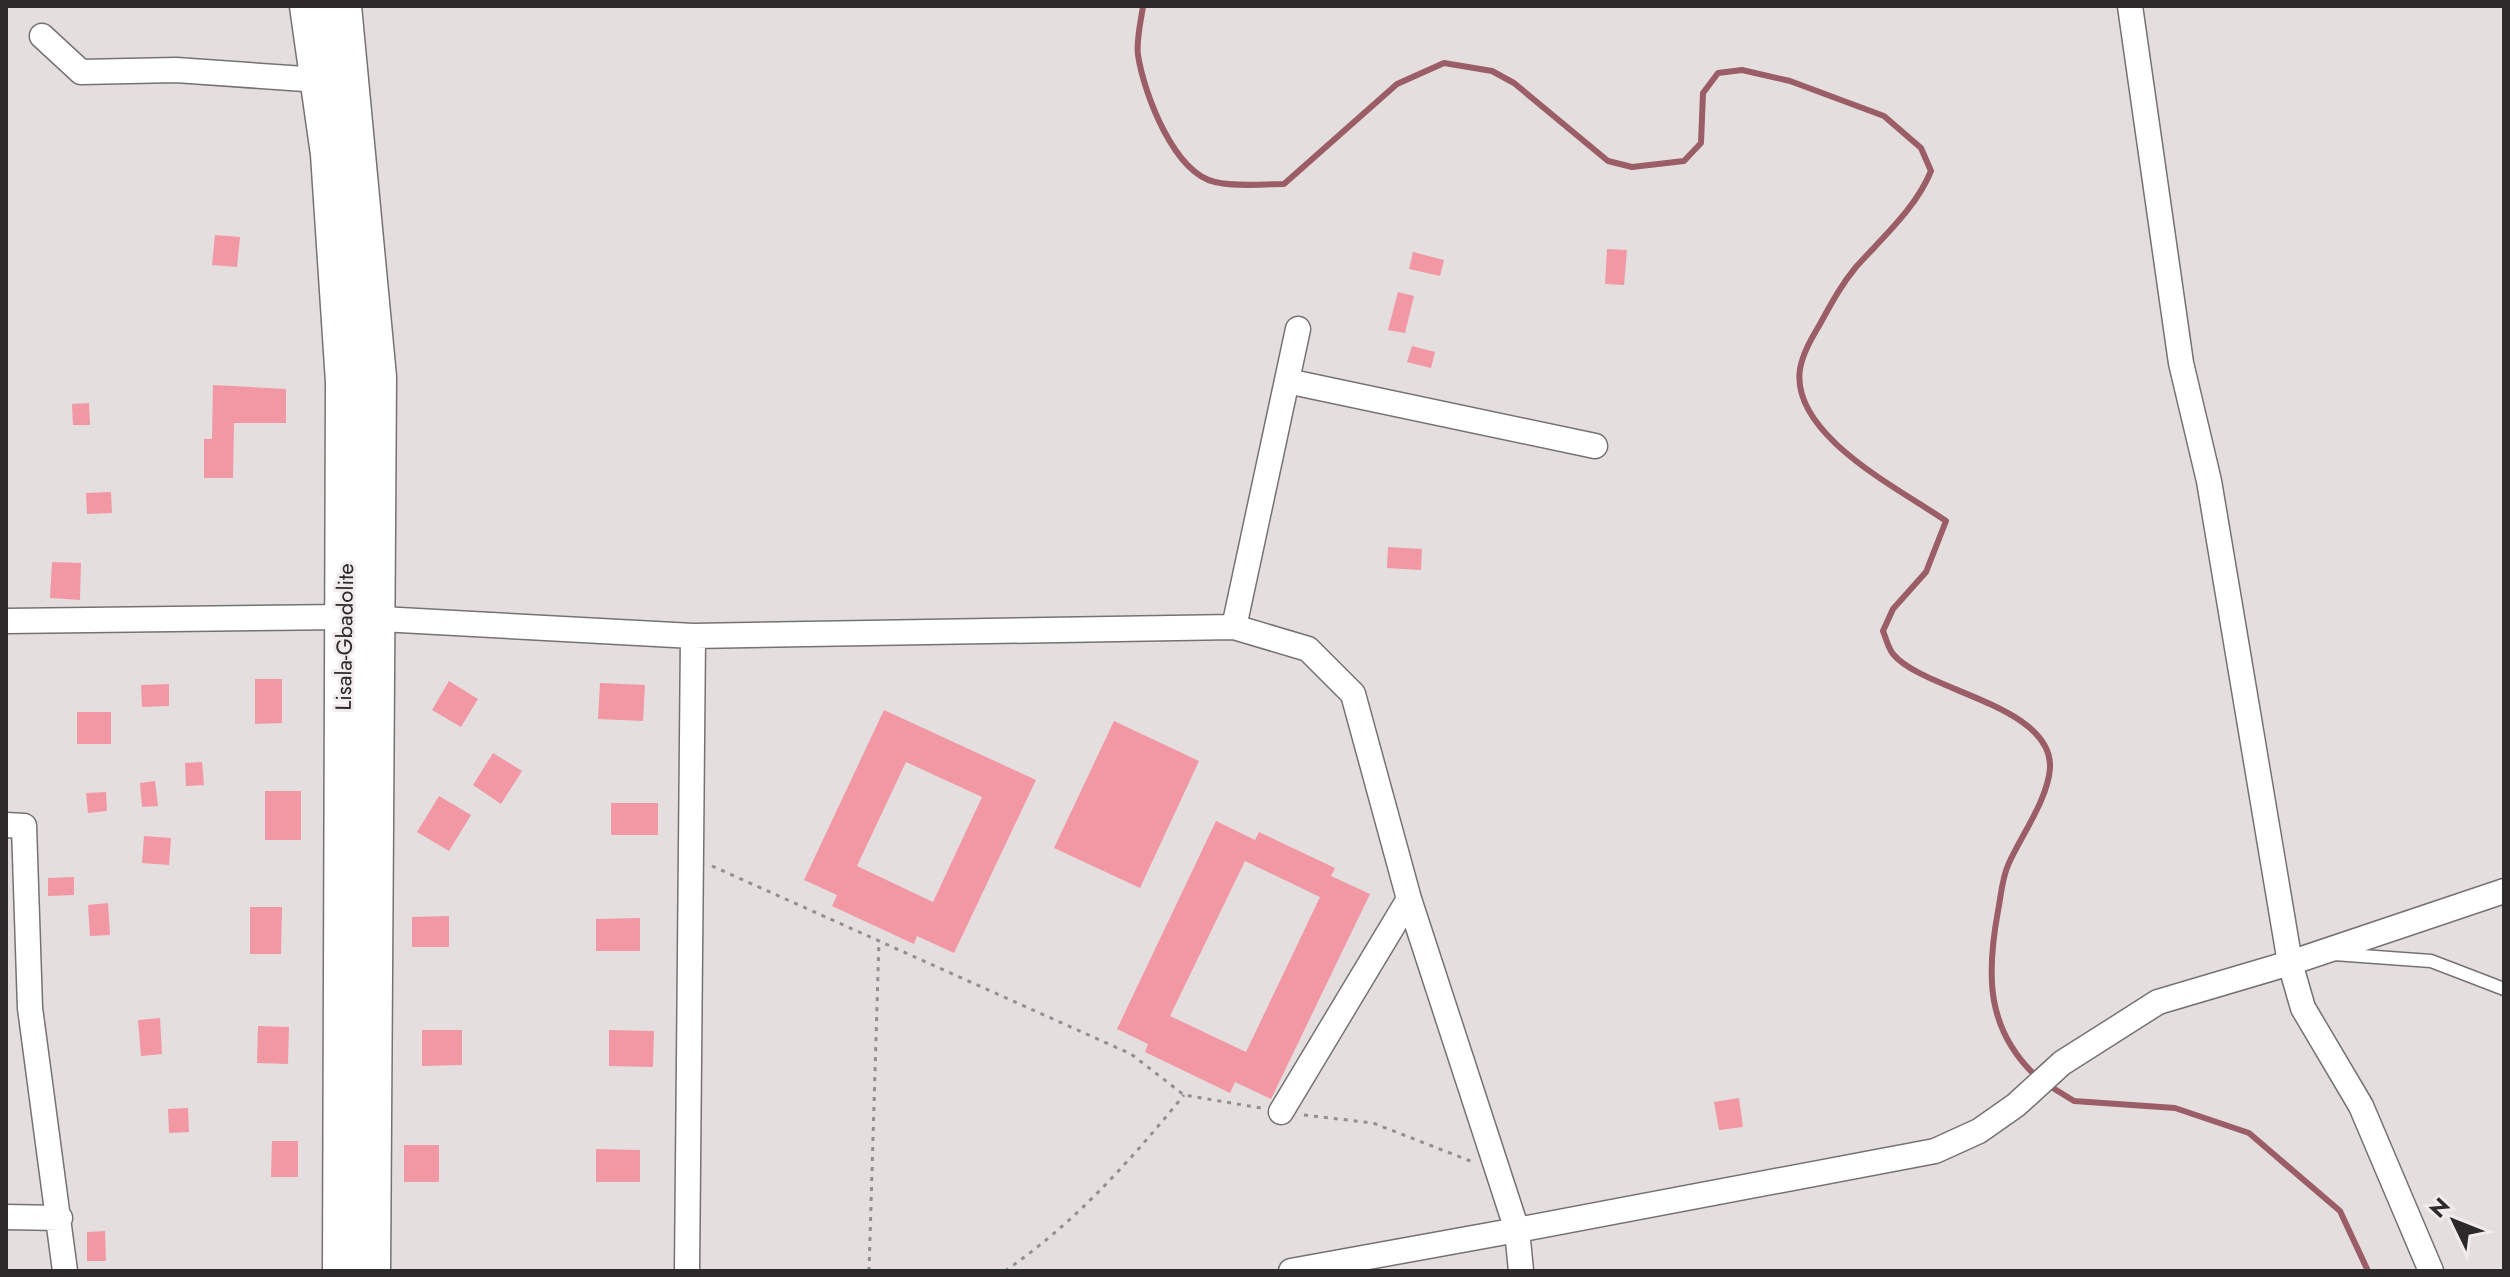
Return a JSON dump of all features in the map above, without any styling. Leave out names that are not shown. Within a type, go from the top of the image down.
[{"type":"main road","name":"Lisala-Gbadolite","points":[[308,6],[329,154],[360,618],[372,1271]]},
{"type":"main road","name":"Lisala-Gbadolite","points":[[341,1271],[340,849],[378,377],[343,6]]},
{"type":"street","points":[[2130,6],[2181,363],[2209,481],[2290,963],[2303,1008],[2361,1106],[2431,1271]]},
{"type":"street","points":[[42,36],[81,72],[176,70],[319,80]]},
{"type":"street","points":[[1234,627],[1298,329]]},
{"type":"street","points":[[1287,381],[1595,446]]},
{"type":"street","points":[[6,621],[360,618],[693,636],[1234,627],[1308,649],[1353,694],[1409,899],[1517,1230],[1521,1271]]},
{"type":"street","points":[[687,1271],[693,636]]},
{"type":"street","points":[[6,825],[24,826],[30,1008],[65,1271]]},
{"type":"street","points":[[1291,1271],[1935,1151],[1979,1131],[2016,1105],[2062,1063],[2158,1002],[2290,963],[2504,891]]},
{"type":"street","points":[[1281,1112],[1409,899]]},
{"type":"street","points":[[6,1217],[60,1218]]},
{"type":"lane","points":[[2319,953],[2431,961],[2504,989]]},
{"type":"path","points":[[691,857],[1131,1054],[1184,1095],[1281,1112],[1373,1123],[1495,1170]]},
{"type":"path","points":[[869,1271],[879,940]]},
{"type":"path","points":[[1005,1271],[1053,1238],[1087,1206],[1184,1095]]},
{"type":"building","points":[[215,235],[240,237],[237,267],[212,265]]},
{"type":"building","points":[[1607,249],[1627,250],[1624,285],[1605,284]]},
{"type":"building","points":[[1413,252],[1444,260],[1440,276],[1409,269]]},
{"type":"building","points":[[1398,292],[1414,296],[1405,333],[1388,330]]},
{"type":"building","points":[[1412,346],[1435,352],[1431,368],[1407,362]]},
{"type":"building","points":[[213,385],[286,389],[286,423],[234,423],[233,478],[204,478],[204,439],[212,439]]},
{"type":"building","points":[[89,403],[90,425],[73,425],[72,404]]},
{"type":"building","points":[[111,492],[112,513],[87,514],[86,493]]},
{"type":"building","points":[[1388,547],[1422,549],[1421,570],[1387,568]]},
{"type":"building","points":[[52,562],[81,563],[80,600],[50,598]]},
{"type":"building","points":[[255,679],[282,679],[282,723],[255,724]]},
{"type":"building","points":[[449,681],[478,699],[461,727],[432,710]]},
{"type":"building","points":[[600,683],[645,685],[643,721],[598,719]]},
{"type":"building","points":[[169,684],[169,706],[142,707],[141,685]]},
{"type":"building","points":[[884,710],[1036,780],[954,953],[917,936],[914,944],[832,906],[837,895],[804,880]],"holes":[[[906,762],[982,797],[933,902],[857,866]]]},
{"type":"building","points":[[77,712],[111,712],[111,744],[77,744]]},
{"type":"building","points":[[1114,721],[1199,761],[1140,888],[1054,848]]},
{"type":"building","points":[[493,753],[522,771],[501,804],[473,785]]},
{"type":"building","points":[[202,762],[204,785],[186,786],[185,763]]},
{"type":"building","points":[[155,781],[158,806],[142,807],[140,783]]},
{"type":"building","points":[[265,791],[301,791],[301,840],[265,840]]},
{"type":"building","points":[[106,792],[107,811],[88,813],[86,793]]},
{"type":"building","points":[[439,796],[471,815],[449,851],[417,832]]},
{"type":"building","points":[[611,803],[658,803],[658,835],[611,835]]},
{"type":"building","points":[[1216,821],[1255,840],[1259,832],[1335,868],[1331,876],[1370,894],[1271,1099],[1235,1082],[1230,1093],[1145,1052],[1148,1044],[1117,1029]],"holes":[[[1245,861],[1320,897],[1246,1052],[1170,1016]]]},
{"type":"building","points":[[144,836],[171,838],[169,865],[142,863]]},
{"type":"building","points":[[74,877],[74,895],[48,896],[48,878]]},
{"type":"building","points":[[108,903],[110,935],[90,936],[88,905]]},
{"type":"building","points":[[250,907],[282,907],[281,954],[250,954]]},
{"type":"building","points":[[449,916],[449,947],[412,947],[412,917]]},
{"type":"building","points":[[640,918],[640,951],[596,951],[596,919]]},
{"type":"building","points":[[160,1018],[162,1054],[141,1056],[138,1020]]},
{"type":"building","points":[[258,1026],[289,1027],[288,1064],[257,1063]]},
{"type":"building","points":[[422,1030],[462,1030],[462,1065],[422,1066]]},
{"type":"building","points":[[609,1030],[654,1031],[653,1067],[609,1066]]},
{"type":"building","points":[[1739,1098],[1743,1127],[1719,1130],[1714,1102]]},
{"type":"building","points":[[188,1108],[189,1132],[169,1133],[168,1109]]},
{"type":"building","points":[[272,1141],[298,1141],[298,1177],[271,1177]]},
{"type":"building","points":[[404,1145],[439,1145],[439,1182],[404,1182]]},
{"type":"building","points":[[596,1149],[640,1150],[640,1182],[596,1182]]},
{"type":"building","points":[[105,1231],[106,1261],[87,1261],[87,1232]]},
{"type":"waterway","points":[[1143,6],[1138,55],[1154,110],[1163,130],[1187,164],[1200,176],[1223,184],[1284,184],[1397,84],[1444,63],[1492,71],[1514,83],[1608,161],[1632,167],[1684,161],[1701,143],[1703,93],[1718,73],[1742,70],[1790,81],[1884,116],[1921,148],[1931,171],[1925,185],[1898,222],[1851,274],[1832,302],[1803,357],[1800,369],[1802,393],[1812,416],[1852,458],[1946,521],[1926,572],[1893,609],[1883,631],[1891,652],[1908,667],[1931,679],[2010,714],[2031,729],[2045,747],[2050,768],[2048,780],[2005,874],[1992,958],[1994,1001],[2000,1022],[2009,1042],[2039,1079]]},
{"type":"waterway","points":[[2048,1085],[2074,1101],[2175,1108],[2249,1133],[2340,1211],[2368,1271]]}]
